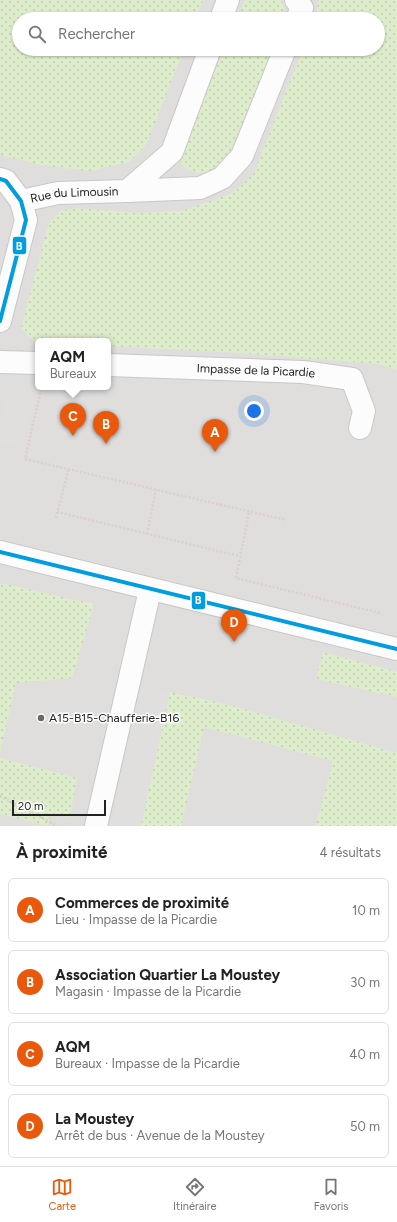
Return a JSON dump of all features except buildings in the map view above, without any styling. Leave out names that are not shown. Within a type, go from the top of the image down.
[{"type":"street","points":[[224,12],[228,0]]},
{"type":"street","points":[[296,0],[302,8],[300,12]]},
{"type":"street","name":"Rue du Limousin","points":[[21,201],[58,193],[127,191],[172,152],[207,56]]},
{"type":"street","points":[[127,191],[200,188],[222,178],[242,156],[282,56]]},
{"type":"street","points":[[0,179],[6,182],[21,201],[26,220],[0,321]]},
{"type":"street","points":[[0,362],[35,363]]},
{"type":"street","name":"Impasse de la Picardie","points":[[111,365],[303,372],[352,379],[364,411],[360,428]]},
{"type":"street","points":[[0,552],[150,590],[397,649]]},
{"type":"street","points":[[96,826],[150,590]]},
{"type":"path","points":[[40,390],[25,458],[249,513],[286,520]]},
{"type":"path","points":[[56,518],[69,468]]},
{"type":"path","points":[[147,534],[156,490]]},
{"type":"path","points":[[57,512],[239,556]]},
{"type":"path","points":[[249,513],[239,556],[236,578],[380,613]]},
{"type":"path","points":[[0,796],[57,826]]},
{"type":"shaded area","points":[[0,0],[397,0],[397,826],[0,826]]},
{"type":"shaded area","points":[[10,381],[35,387],[35,390],[36,390],[22,448],[0,443],[0,422]]},
{"type":"shaded area","points":[[142,686],[170,692],[141,826],[111,826]]},
{"type":"shaded area","points":[[0,814],[49,826],[0,826]]},
{"type":"green space","points":[[0,0],[203,0],[199,12],[12,12],[12,56],[181,56],[146,145],[129,162],[89,171],[41,165],[0,155]]},
{"type":"green space","points":[[245,0],[279,0],[283,3],[284,12],[239,12]]},
{"type":"green space","points":[[319,0],[397,0],[397,370],[379,364],[239,353],[111,346],[111,338],[35,338],[35,340],[29,337],[21,328],[49,223],[61,211],[75,208],[138,213],[182,211],[228,195],[242,185],[254,173],[300,56],[385,56],[385,12],[316,12]]},
{"type":"green space","points":[[221,56],[270,56],[229,155],[213,169],[201,173],[189,170],[182,165],[181,154]]},
{"type":"green space","points":[[0,583],[94,604],[72,678],[16,683],[0,752]]},
{"type":"green space","points":[[323,652],[397,672],[397,697],[316,679]]},
{"type":"green space","points":[[170,692],[230,705],[397,753],[397,826],[316,826],[333,761],[204,727],[181,826],[141,826]]},
{"type":"green space","points":[[0,758],[77,778],[70,817],[51,814],[48,826],[0,826]]},
{"type":"transit line","name":"B","points":[[0,179],[6,181],[21,201],[26,220],[0,321]]},
{"type":"transit line","name":"B","points":[[0,552],[397,649]]},
{"type":"place","name":"AQM","points":[[73,436]]},
{"type":"place","name":"Association Quartier La Moustey","points":[[106,444]]},
{"type":"place","name":"Commerces de proximité","points":[[215,452]]},
{"type":"place","name":"La Moustey","points":[[234,642]]},
{"type":"place","name":"A15-B15-Chaufferie-B16","points":[[41,718]]}]
